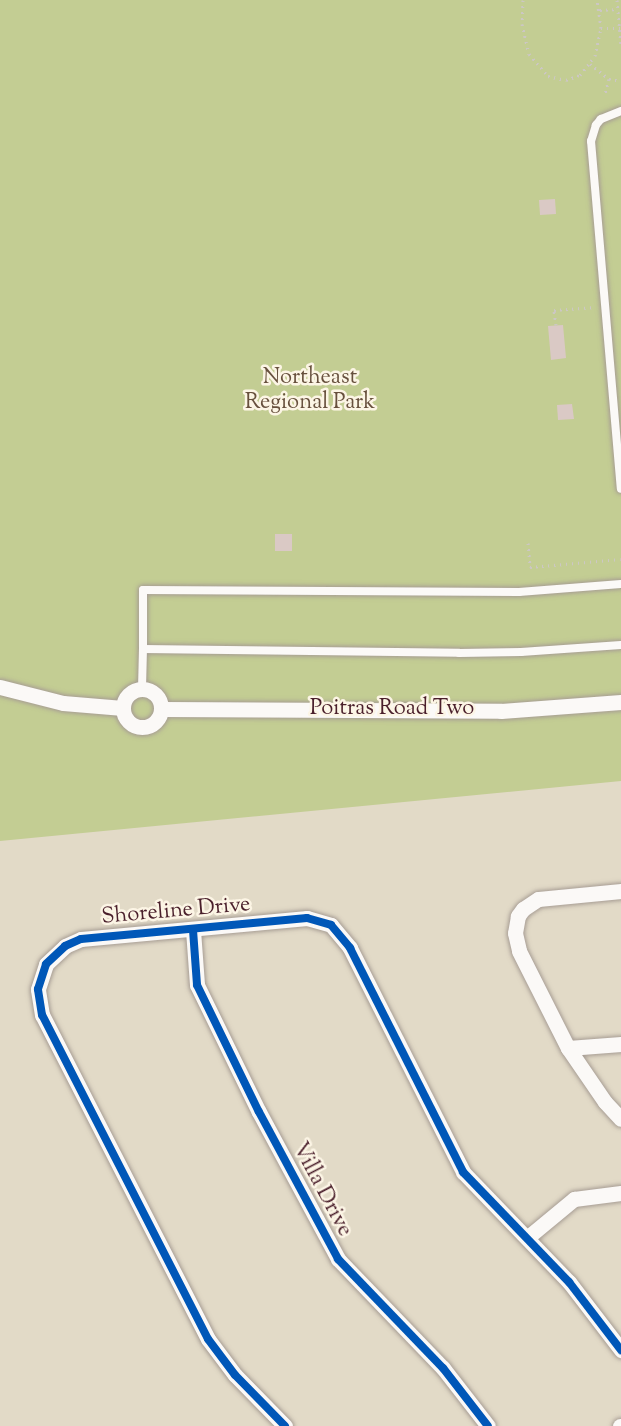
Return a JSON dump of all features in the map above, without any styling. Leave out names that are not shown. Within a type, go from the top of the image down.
[{"type":"street","points":[[0,687],[63,702],[123,708]]},
{"type":"street","points":[[142,689],[155,693],[162,709],[155,723],[142,728],[127,720],[123,708],[127,697],[142,689]]},
{"type":"street","name":"Poitras Road Two","points":[[162,709],[501,711],[621,702]]},
{"type":"street","points":[[621,891],[538,899],[529,903],[518,916],[515,933],[519,951],[568,1048],[605,1102],[621,1119]]},
{"type":"street","name":"Shoreline Drive","points":[[285,1426],[236,1375],[208,1339],[42,1015],[38,989],[43,973],[46,964],[64,946],[81,939],[307,918],[331,925],[350,948],[463,1172],[528,1237],[598,1317],[621,1350]]},
{"type":"street","name":"Villa Drive","points":[[193,930],[197,985],[259,1112],[338,1259],[443,1368],[488,1426]]},
{"type":"street","points":[[568,1048],[621,1044]]},
{"type":"street","points":[[528,1237],[567,1202],[585,1196],[621,1192]]},
{"type":"lane","points":[[621,111],[601,119],[596,125],[591,141],[621,489]]},
{"type":"lane","points":[[142,689],[143,590],[519,592],[621,584]]},
{"type":"lane","points":[[142,649],[459,653],[521,652],[621,645]]},
{"type":"path","points":[[522,0],[521,15],[526,46],[541,70],[557,79],[566,80],[580,75],[590,64],[598,47],[601,28],[597,0]]},
{"type":"path","points":[[617,0],[621,46]]},
{"type":"path","points":[[600,10],[618,9]]},
{"type":"path","points":[[601,28],[620,28]]},
{"type":"path","points":[[590,64],[609,79],[621,81]]},
{"type":"path","points":[[605,94],[609,79]]},
{"type":"path","points":[[556,325],[554,310],[605,306]]},
{"type":"path","points":[[528,543],[530,567],[621,559]]},
{"type":"green space","name":"Northeast Regional Park","points":[[0,0],[621,0],[621,781],[0,841]]},
{"type":"building","points":[[555,199],[556,214],[540,215],[539,200]]},
{"type":"building","points":[[563,325],[566,358],[551,360],[548,326]]},
{"type":"building","points":[[572,404],[574,419],[558,420],[557,405]]},
{"type":"building","points":[[275,534],[292,534],[292,551],[275,551]]},
{"type":"cycle path","points":[[285,1426],[235,1375],[208,1339],[42,1015],[38,989],[46,964],[65,946],[81,939],[307,918],[331,925],[350,948],[463,1172],[569,1282],[621,1350]]},
{"type":"cycle path","points":[[193,930],[197,985],[259,1112],[338,1259],[443,1368],[488,1426]]}]
